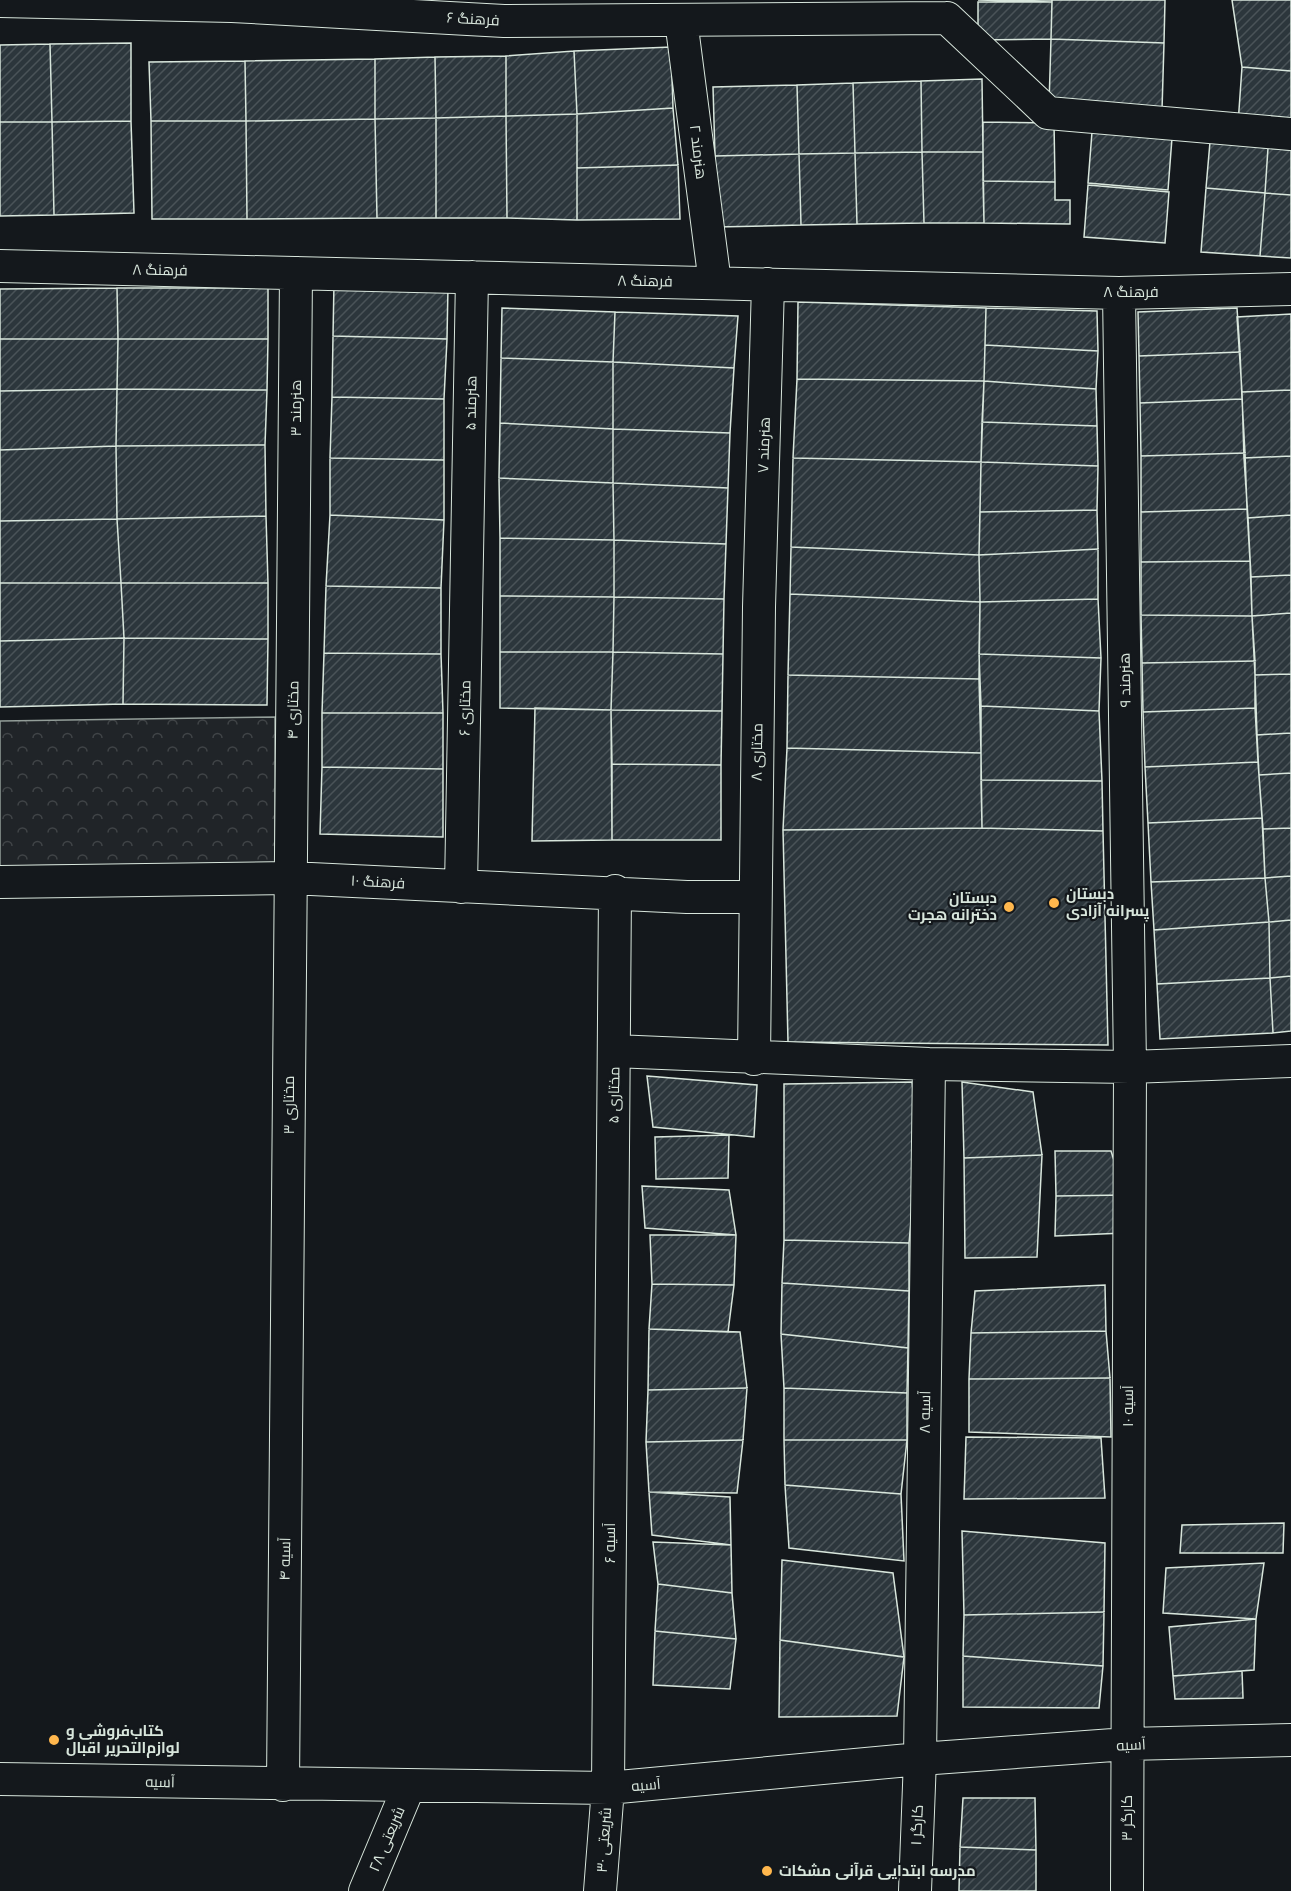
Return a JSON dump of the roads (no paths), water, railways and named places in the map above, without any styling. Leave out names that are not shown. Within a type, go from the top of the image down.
[{"type":"street","name":"فرهنگ ۶","points":[[0,1],[232,3],[504,11],[681,20],[947,9]]},
{"type":"street","points":[[947,9],[1048,113],[1291,135]]},
{"type":"street","name":"هنرمند ۲","points":[[681,20],[715,283]]},
{"type":"street","name":"فرهنگ ۸","points":[[0,266],[1119,293],[1291,289]]},
{"type":"street","name":"هنرمند ۳","points":[[296,273],[296,543]]},
{"type":"street","name":"هنرمند ۵","points":[[470,528],[472,278]]},
{"type":"street","name":"هنرمند ۷","points":[[759,607],[768,284]]},
{"type":"street","name":"هنرمند ۹","points":[[1119,293],[1130,1067]]},
{"type":"street","name":"مختاری ۶","points":[[461,887],[470,528]]},
{"type":"street","name":"مختاری ۴","points":[[290,878],[296,543]]},
{"type":"street","name":"مختاری ۸","points":[[754,1059],[759,607]]},
{"type":"street","name":"فرهنگ ۱۰","points":[[0,882],[290,878],[461,887],[615,891],[687,897],[755,897]]},
{"type":"street","name":"مختاری ۳","points":[[288,1333],[290,878]]},
{"type":"street","name":"مختاری ۵","points":[[612,1298],[615,891]]},
{"type":"street","points":[[614,1051],[754,1059],[1130,1067],[1291,1061]]},
{"type":"street","name":"آسیه ۸","points":[[920,1759],[929,1064]]},
{"type":"street","name":"آسیه ۱۰","points":[[1127,1744],[1130,1067]]},
{"type":"street","name":"آسیه ۶","points":[[608,1788],[612,1298]]},
{"type":"street","name":"آسیه ۴","points":[[283,1785],[288,1333]]},
{"type":"street","name":"آسیه","points":[[0,1779],[283,1785],[608,1788],[920,1759],[1127,1744],[1291,1740]]},
{"type":"street","name":"کارگر ۳","points":[[1127,1744],[1127,1891]]},
{"type":"street","name":"کارگر ۱","points":[[915,1891],[920,1759]]},
{"type":"street","name":"شریعتی ۲۸","points":[[365,1891],[409,1786]]},
{"type":"street","name":"شریعتی ۳۰","points":[[600,1891],[608,1788]]},
{"type":"place","name":"دبستان پسرانه آزادی","points":[[1054,903]]},
{"type":"place","name":"دبستان دخترانه هجرت","points":[[1009,907]]},
{"type":"place","name":"کتاب‌فروشی و لوازم‌التحریر اقبال","points":[[54,1740]]},
{"type":"place","name":"مدرسه ابتدایی قرآنی مشکات","points":[[767,1871]]}]
